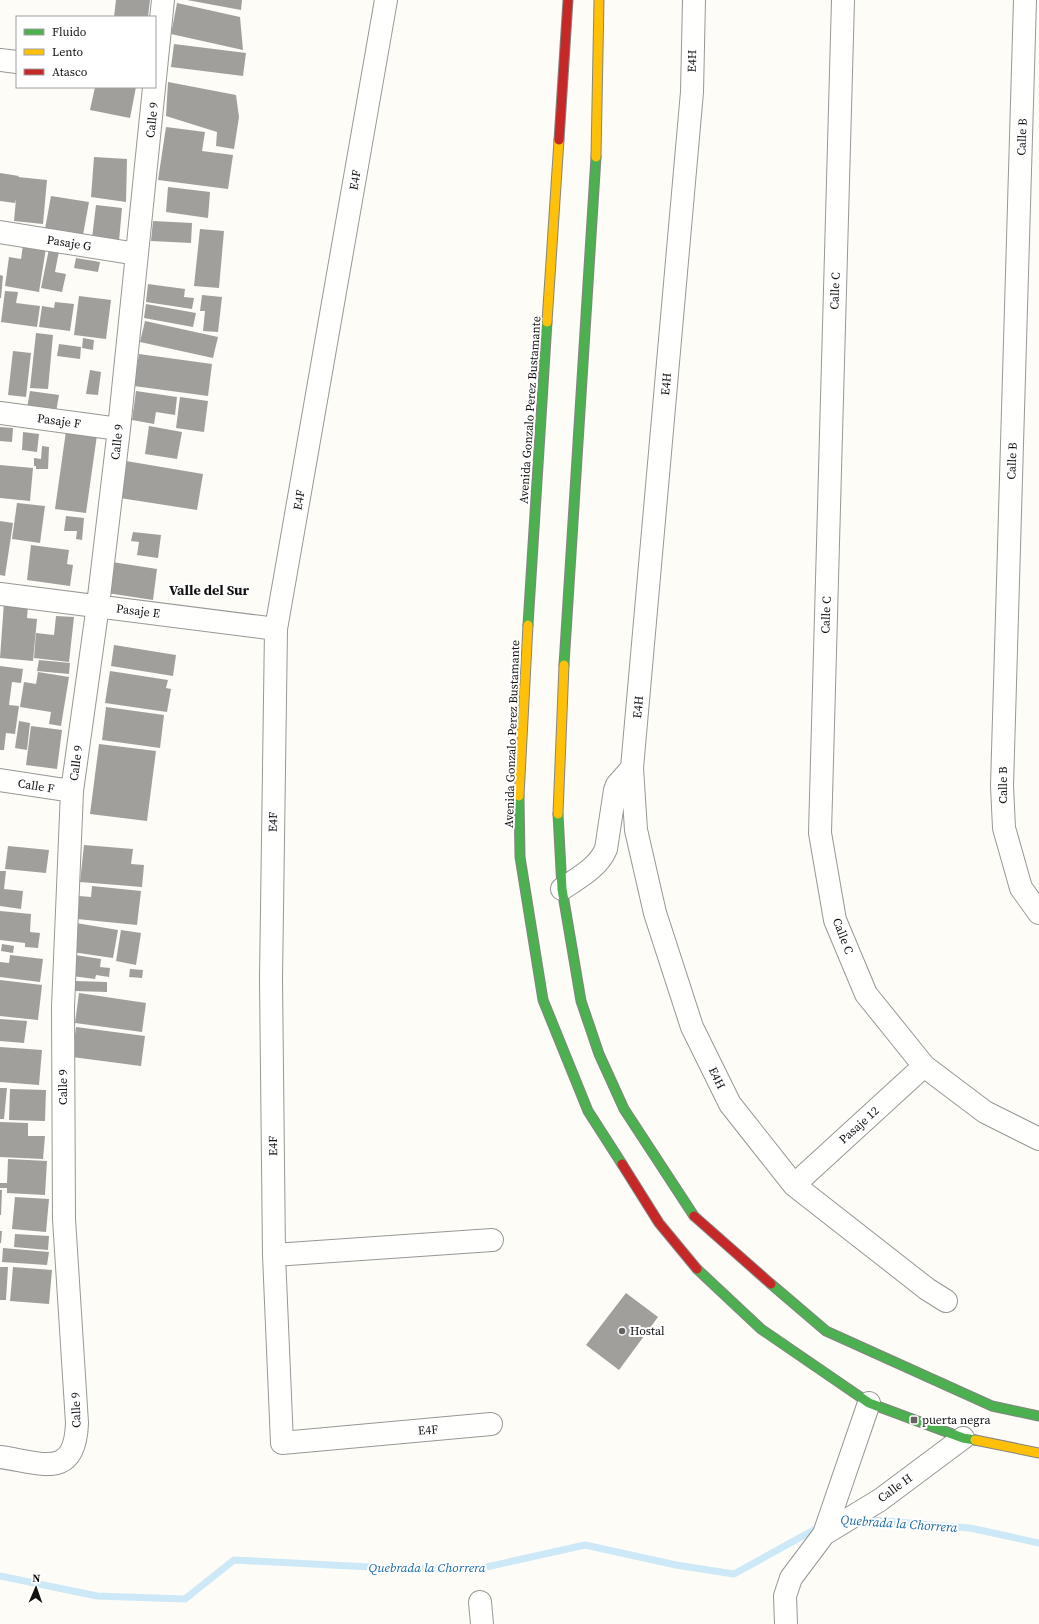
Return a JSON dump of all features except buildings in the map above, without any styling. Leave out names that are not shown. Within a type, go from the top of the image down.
[{"type":"main road","name":"Avenida Gonzalo Perez Bustamante","points":[[568,0],[519,790],[520,857],[543,1000],[588,1111],[659,1223],[705,1278],[761,1329],[869,1403],[963,1438],[1039,1453]]},
{"type":"main road","points":[[599,0],[597,136],[563,680],[558,819],[562,889],[581,1001],[599,1054],[624,1109],[695,1218],[826,1331],[992,1406],[1039,1416]]},
{"type":"street","name":"Calle 9","points":[[156,70],[163,0]]},
{"type":"street","name":"E4F","points":[[386,0],[276,629],[271,979],[274,1255],[282,1442],[491,1424]]},
{"type":"street","name":"E4H","points":[[694,0],[692,92],[632,768],[636,830],[655,913],[692,1027],[730,1104],[794,1185],[927,1290],[946,1301]]},
{"type":"street","name":"Calle C","points":[[843,0],[820,833],[835,920],[866,994],[924,1066],[985,1112],[1039,1139]]},
{"type":"street","name":"Calle B","points":[[1025,0],[1002,786],[1004,828],[1021,888],[1039,913]]},
{"type":"street","points":[[0,60],[16,62]]},
{"type":"street","name":"Calle 9","points":[[0,1458],[46,1464],[59,1463],[67,1459],[74,1450],[77,1438],[64,1219],[63,1007],[72,791],[98,605],[119,429],[154,88]]},
{"type":"street","name":"Pasaje G","points":[[0,232],[138,254]]},
{"type":"street","name":"Pasaje F","points":[[0,413],[119,429]]},
{"type":"street","name":"Pasaje E","points":[[0,594],[98,605],[276,629]]},
{"type":"street","points":[[562,889],[596,865],[603,857],[606,849],[615,790],[617,785],[632,768]]},
{"type":"street","name":"Calle F","points":[[0,780],[72,791]]},
{"type":"street","name":"Pasaje 12","points":[[794,1185],[924,1066]]},
{"type":"street","points":[[274,1255],[492,1240]]},
{"type":"street","name":"Calle H","points":[[786,1624],[785,1596],[791,1578],[824,1534],[869,1403]]},
{"type":"street","name":"Calle H","points":[[824,1534],[880,1500],[963,1438]]},
{"type":"street","points":[[480,1602],[482,1624]]},
{"type":"waterway","name":"Quebrada la Chorrera","points":[[861,1519],[970,1528],[1039,1543]]},
{"type":"waterway","name":"Quebrada la Chorrera","points":[[0,1576],[97,1596],[185,1599],[234,1560],[390,1568],[482,1568],[585,1545],[676,1565],[734,1574],[821,1526]]},
{"type":"traffic: fast","points":[[564,665],[596,157]]},
{"type":"traffic: fast","points":[[528,625],[547,322]]},
{"type":"traffic: fast","points":[[519,796],[520,857],[543,1000],[588,1111],[622,1164]]},
{"type":"traffic: fast","points":[[558,814],[562,889],[581,1001],[599,1054],[624,1109],[694,1216]]},
{"type":"traffic: fast","points":[[697,1269],[761,1329],[869,1403],[963,1438],[975,1440]]},
{"type":"traffic: fast","points":[[771,1284],[826,1331],[992,1406],[1039,1416]]},
{"type":"traffic: slow","points":[[596,157],[599,0]]},
{"type":"traffic: slow","points":[[547,322],[559,140]]},
{"type":"traffic: slow","points":[[519,796],[528,625]]},
{"type":"traffic: slow","points":[[558,814],[564,665]]},
{"type":"traffic: slow","points":[[975,1440],[1039,1453]]},
{"type":"traffic: jam","points":[[559,140],[568,0]]},
{"type":"traffic: jam","points":[[622,1164],[659,1223],[697,1269]]},
{"type":"traffic: jam","points":[[694,1216],[771,1284]]},
{"type":"place","name":"Hostal","points":[[622,1331]]},
{"type":"place","name":"puerta negra","points":[[914,1420]]},
{"type":"district","name":"Valle del Sur","points":[[209,590]]}]
